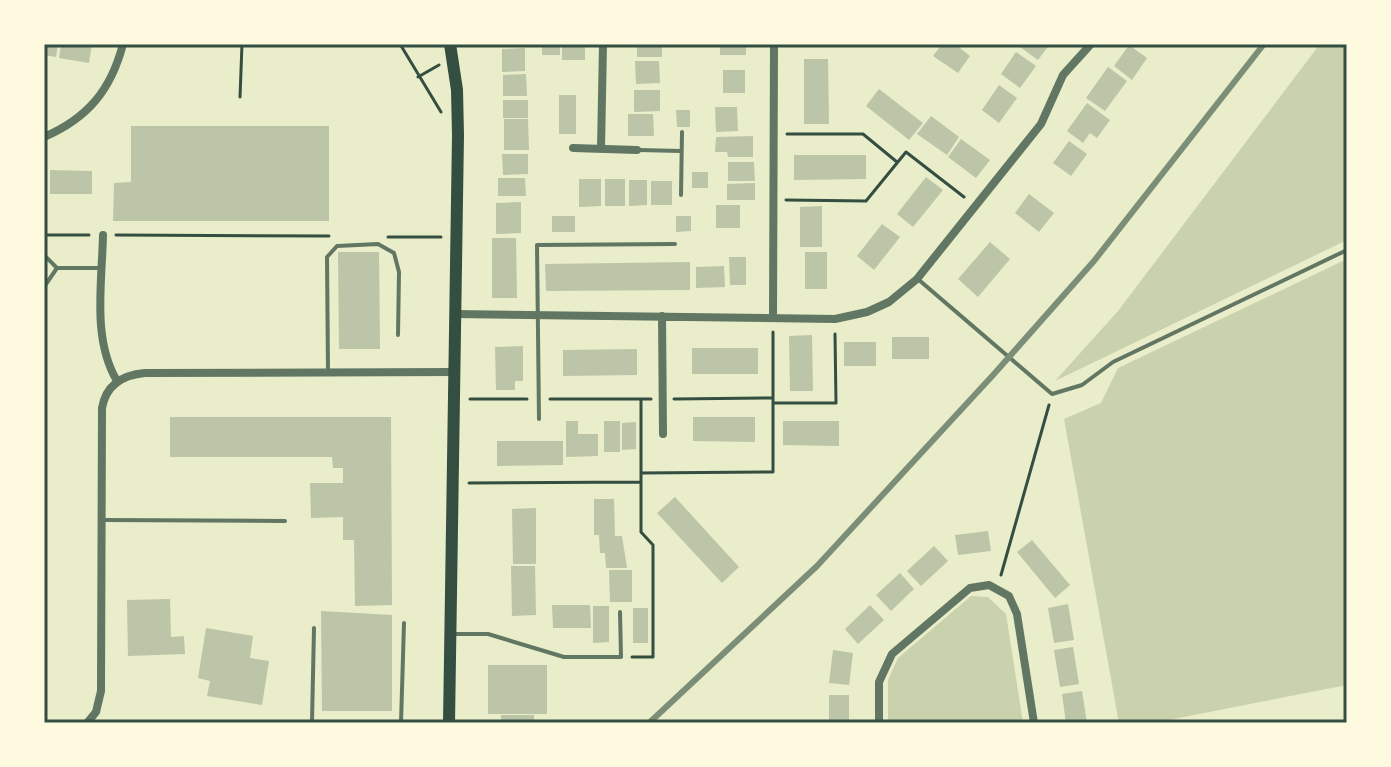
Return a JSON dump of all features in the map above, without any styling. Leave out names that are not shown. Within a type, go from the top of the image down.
[{"type":"main road","points":[[449,723],[458,117],[452,50]]},
{"type":"street","points":[[44,137],[71,125],[99,99],[123,44]]},
{"type":"street","points":[[601,149],[603,44]]},
{"type":"street","points":[[773,317],[774,44]]},
{"type":"street","points":[[455,314],[835,319],[867,312],[889,302],[938,256],[1041,124],[1063,75],[1091,44]]},
{"type":"street","points":[[573,148],[637,150]]},
{"type":"street","points":[[103,235],[103,351],[117,381]]},
{"type":"street","points":[[662,316],[663,434]]},
{"type":"street","points":[[87,723],[96,712],[101,691],[102,408],[107,392],[117,381],[145,373],[455,372]]},
{"type":"street","points":[[879,723],[879,682],[892,654],[970,588],[998,587],[1009,596],[1017,614],[1034,723]]},
{"type":"lane","points":[[681,195],[682,132]]},
{"type":"lane","points":[[637,150],[681,151]]},
{"type":"lane","points":[[328,373],[327,257],[337,246],[378,244],[394,253],[399,272],[398,335]]},
{"type":"lane","points":[[539,419],[537,245],[675,244]]},
{"type":"lane","points":[[917,279],[1052,394],[1082,385],[1113,362],[1347,250]]},
{"type":"lane","points":[[44,255],[57,268],[102,268]]},
{"type":"lane","points":[[44,287],[57,268]]},
{"type":"lane","points":[[44,355],[44,369]]},
{"type":"lane","points":[[103,520],[285,521]]},
{"type":"lane","points":[[450,634],[488,634],[564,657],[621,657],[620,612]]},
{"type":"lane","points":[[401,723],[404,623]]},
{"type":"lane","points":[[314,628],[312,722],[345,723]]},
{"type":"path","points":[[240,97],[242,44]]},
{"type":"path","points":[[400,44],[438,111],[458,117]]},
{"type":"path","points":[[418,77],[452,50]]},
{"type":"path","points":[[773,134],[863,134],[897,162]]},
{"type":"path","points":[[773,200],[866,201],[906,152],[977,207]]},
{"type":"path","points":[[44,235],[334,236]]},
{"type":"path","points":[[380,237],[456,237]]},
{"type":"path","points":[[641,473],[773,472],[773,317]]},
{"type":"path","points":[[454,399],[836,403],[835,319]]},
{"type":"path","points":[[998,587],[1052,394]]},
{"type":"path","points":[[621,657],[653,657],[653,545],[641,532],[641,399]]},
{"type":"path","points":[[453,483],[641,482]]},
{"type":"green space","points":[[1320,44],[1347,44],[1347,240],[1055,381],[1118,311]]},
{"type":"green space","points":[[1347,259],[1347,685],[1153,723],[1119,723],[1064,419],[1101,403],[1118,368]]},
{"type":"green space","points":[[971,596],[988,597],[1006,614],[1023,723],[888,723],[888,680],[898,658]]},
{"type":"building","points":[[44,44],[58,44],[56,57],[44,55]]},
{"type":"building","points":[[61,44],[92,44],[89,63],[59,58]]},
{"type":"building","points":[[542,44],[560,44],[560,55],[542,55]]},
{"type":"building","points":[[562,44],[585,44],[585,60],[562,60]]},
{"type":"building","points":[[637,44],[662,44],[662,57],[637,57]]},
{"type":"building","points":[[720,44],[746,44],[746,55],[720,55]]},
{"type":"building","points":[[942,44],[955,44],[970,56],[958,73],[933,56]]},
{"type":"building","points":[[1016,44],[1050,44],[1038,60]]},
{"type":"building","points":[[1129,45],[1147,58],[1132,80],[1114,66]]},
{"type":"building","points":[[525,48],[525,71],[502,72],[502,49]]},
{"type":"building","points":[[1016,52],[1036,66],[1020,88],[1001,74]]},
{"type":"building","points":[[804,59],[828,59],[829,124],[804,124]]},
{"type":"building","points":[[635,61],[659,61],[660,83],[636,84]]},
{"type":"building","points":[[1108,67],[1127,81],[1105,111],[1086,98]]},
{"type":"building","points":[[723,70],[745,70],[745,93],[723,93]]},
{"type":"building","points":[[526,74],[527,96],[503,96],[503,75]]},
{"type":"building","points":[[999,85],[1017,98],[999,123],[982,110]]},
{"type":"building","points":[[879,89],[923,123],[909,140],[866,106]]},
{"type":"building","points":[[634,90],[660,90],[660,111],[634,112]]},
{"type":"building","points":[[559,95],[576,95],[576,134],[559,134]]},
{"type":"building","points":[[503,100],[528,100],[528,118],[503,118]]},
{"type":"building","points":[[1087,103],[1110,120],[1097,138],[1090,133],[1083,143],[1067,131]]},
{"type":"building","points":[[715,107],[737,107],[738,131],[716,132]]},
{"type":"building","points":[[676,110],[690,110],[690,127],[677,127]]},
{"type":"building","points":[[628,114],[653,114],[654,136],[628,136]]},
{"type":"building","points":[[931,116],[959,137],[947,155],[917,134]]},
{"type":"building","points":[[504,119],[528,119],[529,150],[504,150]]},
{"type":"building","points":[[131,126],[329,126],[329,221],[113,221],[114,183],[131,182]]},
{"type":"building","points":[[753,136],[753,157],[728,157],[727,152],[715,152],[716,137]]},
{"type":"building","points":[[961,139],[990,160],[976,178],[948,157]]},
{"type":"building","points":[[1069,141],[1087,154],[1071,176],[1053,163]]},
{"type":"building","points":[[502,154],[528,154],[528,174],[503,175]]},
{"type":"building","points":[[794,155],[866,155],[866,179],[794,180]]},
{"type":"building","points":[[728,162],[754,162],[755,181],[728,181]]},
{"type":"building","points":[[50,170],[92,171],[92,194],[50,194]]},
{"type":"building","points":[[692,172],[708,172],[708,188],[692,188]]},
{"type":"building","points":[[926,177],[943,190],[913,227],[897,214]]},
{"type":"building","points":[[498,178],[525,178],[526,196],[498,196]]},
{"type":"building","points":[[579,179],[601,179],[601,206],[579,207]]},
{"type":"building","points":[[605,179],[625,179],[625,206],[605,206]]},
{"type":"building","points":[[629,180],[647,180],[647,205],[629,206]]},
{"type":"building","points":[[651,181],[672,181],[672,205],[651,205]]},
{"type":"building","points":[[755,183],[755,200],[727,200],[727,184]]},
{"type":"building","points":[[1029,194],[1054,213],[1039,232],[1015,213]]},
{"type":"building","points":[[521,202],[521,233],[496,234],[496,203]]},
{"type":"building","points":[[716,205],[740,205],[740,228],[716,228]]},
{"type":"building","points":[[822,206],[822,247],[800,247],[800,207]]},
{"type":"building","points":[[552,216],[575,216],[575,232],[552,232]]},
{"type":"building","points":[[676,216],[691,216],[691,231],[676,232]]},
{"type":"building","points":[[882,224],[900,237],[874,270],[857,256]]},
{"type":"building","points":[[492,238],[516,238],[517,298],[492,298]]},
{"type":"building","points":[[990,242],[1010,259],[978,297],[958,279]]},
{"type":"building","points":[[338,252],[379,252],[380,349],[339,349]]},
{"type":"building","points":[[805,252],[827,252],[827,289],[805,289]]},
{"type":"building","points":[[729,257],[746,257],[746,285],[730,285]]},
{"type":"building","points":[[690,262],[690,290],[546,291],[545,264]]},
{"type":"building","points":[[724,266],[725,287],[696,288],[696,267]]},
{"type":"building","points":[[812,335],[813,391],[790,391],[789,336]]},
{"type":"building","points":[[892,337],[929,337],[929,359],[892,359]]},
{"type":"building","points":[[844,342],[876,342],[876,366],[844,366]]},
{"type":"building","points":[[523,346],[523,381],[515,381],[515,390],[496,390],[495,347]]},
{"type":"building","points":[[692,348],[758,348],[758,374],[692,374]]},
{"type":"building","points":[[637,349],[637,375],[563,376],[563,350]]},
{"type":"building","points":[[170,417],[391,417],[392,605],[355,606],[354,540],[343,540],[343,517],[311,518],[310,483],[343,483],[343,468],[333,468],[332,457],[170,457]]},
{"type":"building","points":[[693,417],[755,417],[755,442],[693,441]]},
{"type":"building","points":[[566,421],[578,421],[578,434],[598,434],[598,456],[566,457]]},
{"type":"building","points":[[604,421],[620,421],[620,452],[604,452]]},
{"type":"building","points":[[783,421],[839,421],[839,446],[783,445]]},
{"type":"building","points":[[636,422],[636,449],[622,450],[622,423]]},
{"type":"building","points":[[497,441],[563,441],[563,465],[497,466]]},
{"type":"building","points":[[675,497],[739,567],[722,583],[657,513]]},
{"type":"building","points":[[594,499],[614,499],[615,536],[622,536],[627,568],[606,568],[605,553],[600,553],[599,535],[594,535]]},
{"type":"building","points":[[536,508],[536,564],[513,564],[512,509]]},
{"type":"building","points":[[988,531],[991,551],[958,555],[955,535]]},
{"type":"building","points":[[1032,540],[1070,585],[1055,598],[1017,552]]},
{"type":"building","points":[[934,546],[948,561],[921,586],[907,571]]},
{"type":"building","points":[[511,566],[535,566],[536,615],[512,616]]},
{"type":"building","points":[[609,570],[632,570],[632,602],[610,602]]},
{"type":"building","points":[[900,573],[914,589],[891,611],[876,595]]},
{"type":"building","points":[[170,599],[171,637],[184,636],[185,654],[128,656],[127,600]]},
{"type":"building","points":[[1068,604],[1074,640],[1054,643],[1048,608]]},
{"type":"building","points":[[552,605],[590,605],[591,628],[553,628]]},
{"type":"building","points":[[870,605],[884,620],[858,644],[845,629]]},
{"type":"building","points":[[593,606],[609,606],[609,642],[593,643]]},
{"type":"building","points":[[633,608],[648,608],[648,643],[633,643]]},
{"type":"building","points":[[321,611],[392,615],[392,711],[322,711]]},
{"type":"building","points":[[206,628],[253,636],[250,658],[269,661],[262,705],[207,696],[210,681],[198,678]]},
{"type":"building","points":[[1073,647],[1079,684],[1060,687],[1054,650]]},
{"type":"building","points":[[833,650],[853,653],[849,685],[829,683]]},
{"type":"building","points":[[488,665],[547,665],[547,714],[488,714]]},
{"type":"building","points":[[1082,691],[1087,723],[1066,723],[1062,694]]},
{"type":"building","points":[[829,695],[849,695],[849,723],[829,723]]},
{"type":"building","points":[[501,715],[534,715],[534,723],[501,723]]},
{"type":"railway","points":[[649,723],[817,566],[994,374],[1094,261],[1264,44]]}]
